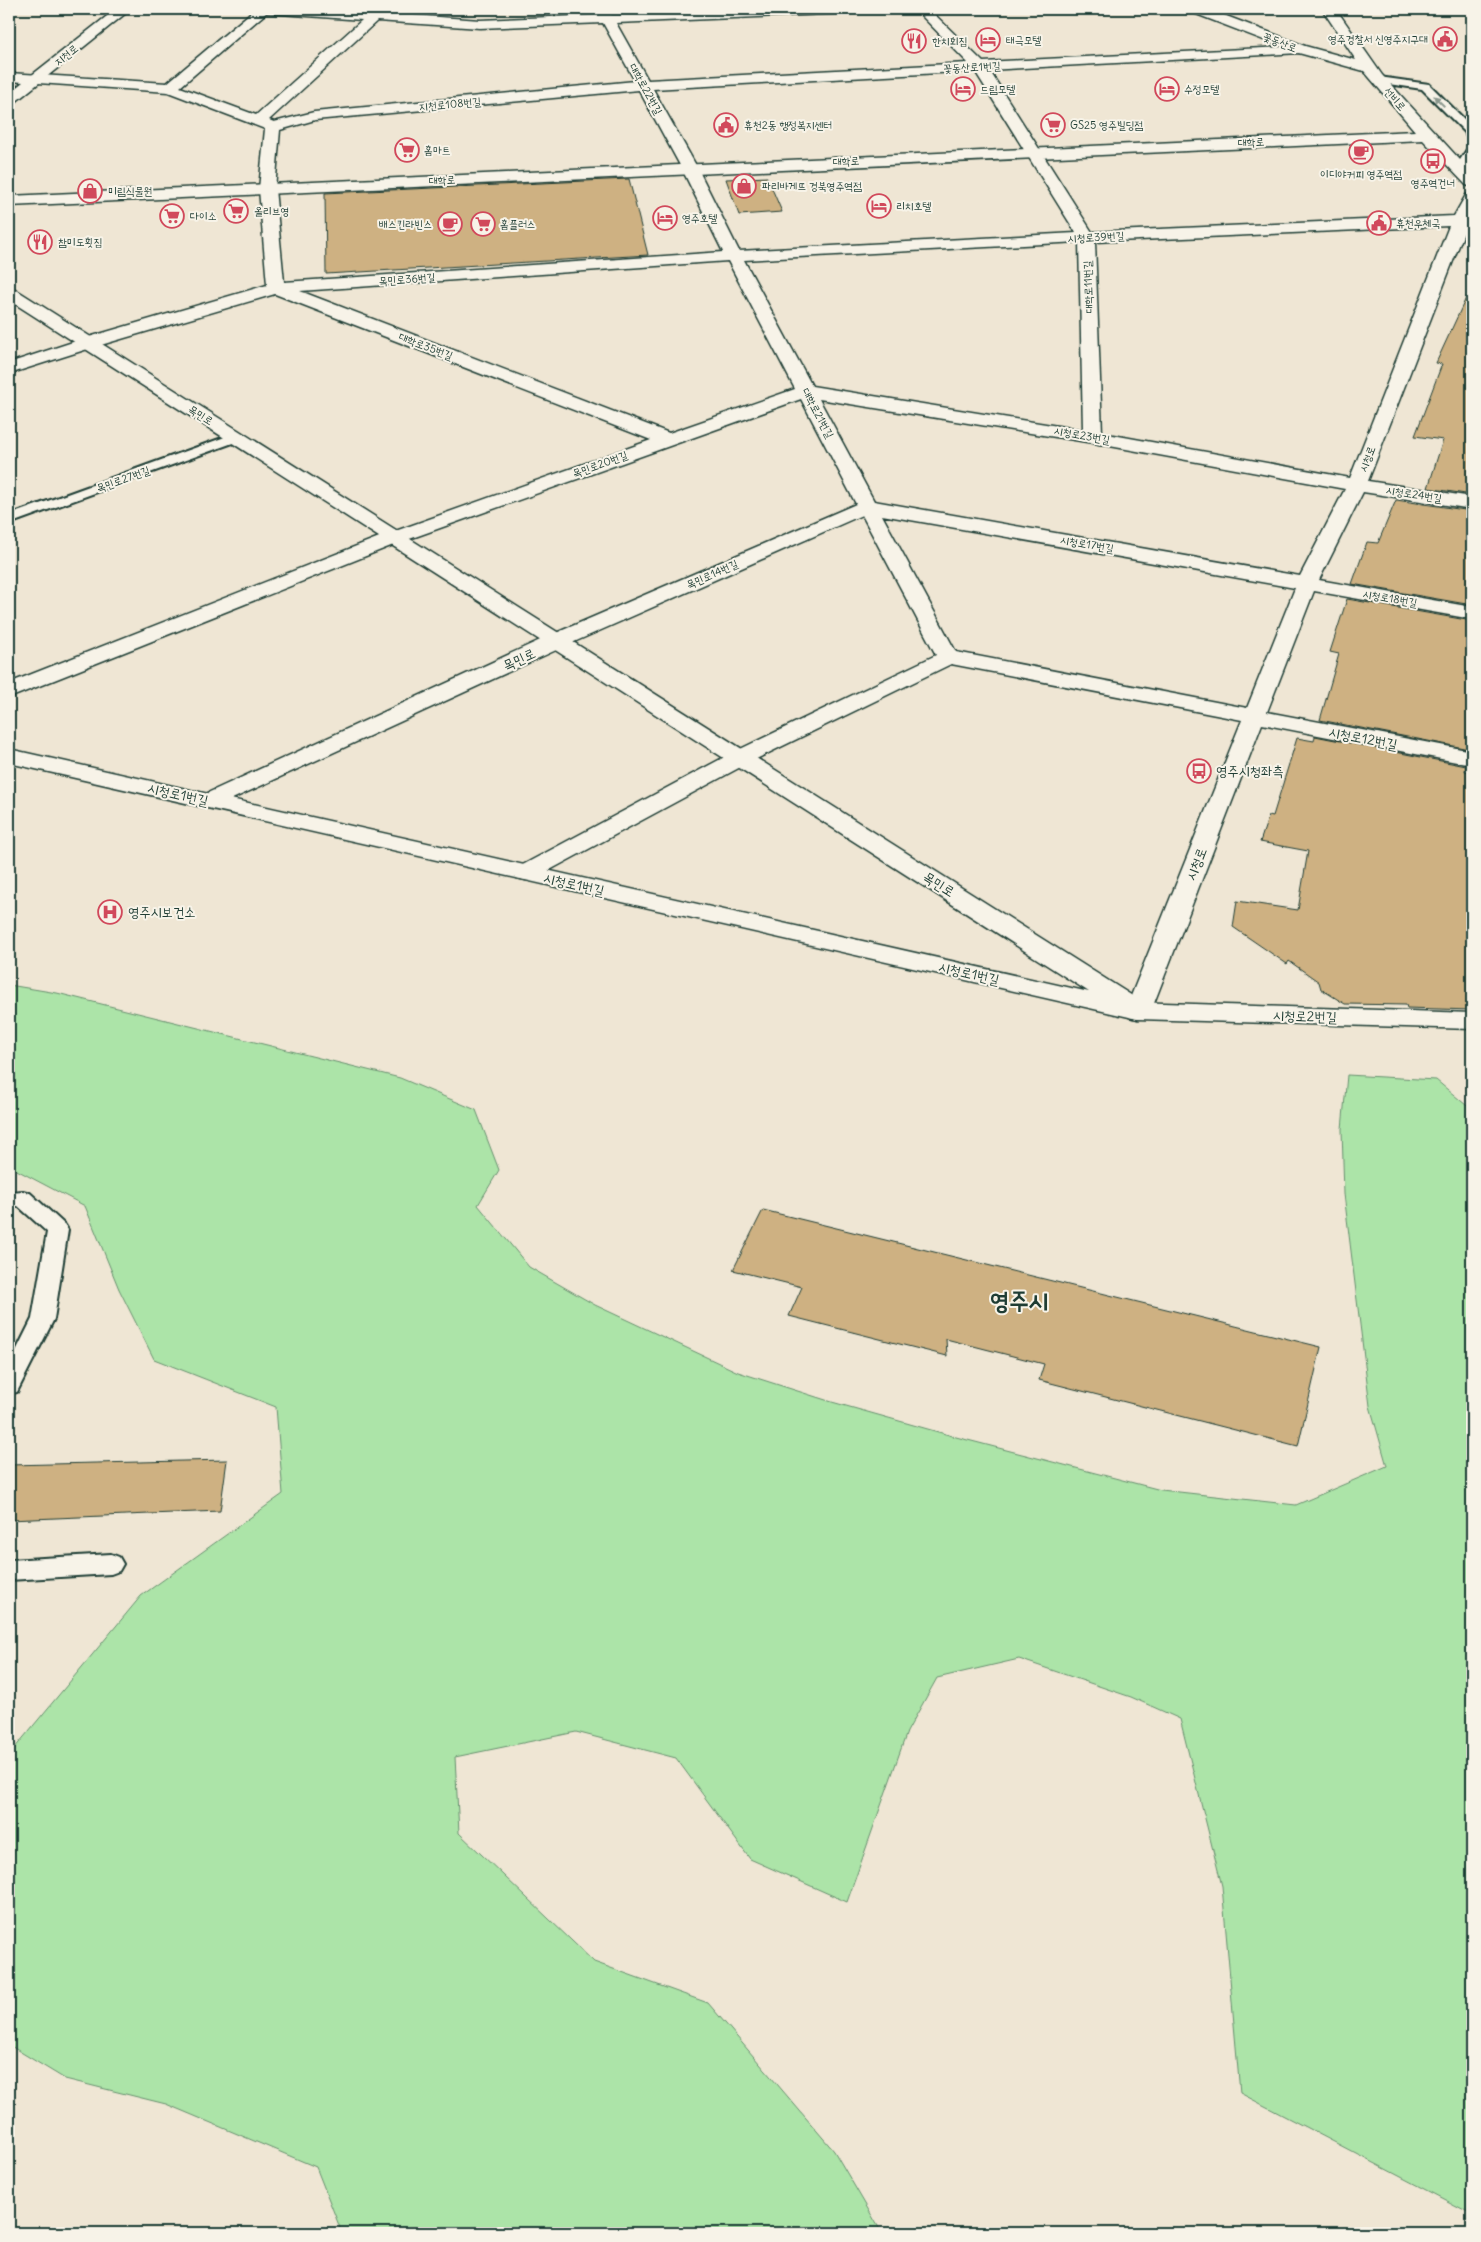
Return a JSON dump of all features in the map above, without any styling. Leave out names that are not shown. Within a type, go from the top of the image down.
[{"type":"street","name":"지천로","points":[[9,100],[124,9]]},
{"type":"street","points":[[170,88],[263,9],[378,13],[480,24],[605,14],[852,9]]},
{"type":"street","points":[[476,9],[480,24]]},
{"type":"street","name":"대학로11번길","points":[[922,9],[980,67],[1036,152],[1087,237],[1093,437]]},
{"type":"street","name":"꽃동산로","points":[[1196,9],[1300,49],[1367,67]]},
{"type":"street","name":"선비로","points":[[1329,9],[1367,67],[1426,134],[1472,182]]},
{"type":"street","points":[[276,288],[267,189],[265,125],[378,13]]},
{"type":"street","name":"대학로22번길","points":[[605,14],[690,169]]},
{"type":"street","name":"꽃동산로1번길","points":[[643,85],[1300,49]]},
{"type":"street","points":[[9,77],[170,88],[265,125]]},
{"type":"street","name":"지천로108번길","points":[[265,125],[314,116],[643,85]]},
{"type":"street","name":"대학로","points":[[9,201],[1426,134]]},
{"type":"street","name":"대학로21번길","points":[[690,169],[733,256],[948,657]]},
{"type":"street","name":"시청로","points":[[1138,1011],[1307,583],[1357,485],[1459,221],[1472,198]]},
{"type":"street","name":"시청로39번길","points":[[733,256],[1087,237],[1459,221]]},
{"type":"street","name":"목민로36번길","points":[[9,369],[88,343],[276,288],[733,256]]},
{"type":"street","name":"대학로35번길","points":[[276,288],[669,440]]},
{"type":"street","name":"목민로","points":[[9,293],[1138,1011]]},
{"type":"street","name":"시청로23번길","points":[[806,391],[1093,437],[1357,485]]},
{"type":"street","name":"목민로20번길","points":[[394,538],[806,391]]},
{"type":"street","name":"시청로24번길","points":[[1357,485],[1472,503]]},
{"type":"street","name":"시청로17번길","points":[[867,506],[1307,583]]},
{"type":"street","name":"목민로14번길","points":[[557,642],[867,506]]},
{"type":"street","points":[[9,691],[394,538]]},
{"type":"street","name":"시청로18번길","points":[[1307,583],[1472,613]]},
{"type":"street","name":"목민로","points":[[209,801],[557,642]]},
{"type":"street","points":[[526,873],[740,758],[948,657],[1254,717]]},
{"type":"street","name":"시청로12번길","points":[[1254,717],[1472,758]]},
{"type":"street","name":"시청로1번길","points":[[9,756],[1138,1011]]},
{"type":"street","name":"시청로2번길","points":[[1138,1011],[1472,1021]]},
{"type":"lane","points":[[1378,80],[1424,86],[1470,131],[1472,136]]},
{"type":"lane","points":[[1460,169],[1472,150]]},
{"type":"lane","name":"목민로27번길","points":[[9,520],[236,438]]},
{"type":"lane","points":[[9,1199],[24,1198],[58,1230],[43,1319],[9,1386]]},
{"type":"lane","points":[[9,1570],[111,1564]]},
{"type":"green space","points":[[9,985],[57,993],[400,1078],[476,1110],[499,1170],[478,1205],[529,1267],[595,1305],[738,1372],[832,1402],[956,1437],[1161,1490],[1296,1505],[1387,1466],[1370,1406],[1344,1194],[1342,1129],[1347,1075],[1436,1080],[1472,1110],[1472,2214],[1240,2093],[1222,1886],[1180,1719],[1131,1697],[1019,1659],[937,1678],[907,1732],[847,1902],[750,1859],[676,1758],[576,1732],[455,1757],[459,1833],[594,1962],[708,2003],[834,2151],[882,2233],[342,2233],[316,2167],[166,2104],[65,2079],[9,2045],[9,1755],[141,1596],[283,1494],[276,1407],[154,1359],[119,1289],[85,1206],[9,1166]]},
{"type":"building","points":[[767,177],[782,212],[739,215],[726,179]]},
{"type":"building","name":"홈플러스","points":[[629,179],[648,255],[326,274],[325,193]]},
{"type":"building","points":[[1472,285],[1472,495],[1428,488],[1443,440],[1415,436],[1442,364],[1436,363]]},
{"type":"building","points":[[1396,500],[1472,511],[1472,605],[1352,584],[1367,542],[1378,543]]},
{"type":"building","points":[[1347,599],[1472,621],[1472,731],[1469,749],[1320,720],[1339,654],[1330,652]]},
{"type":"building","points":[[1315,736],[1466,766],[1465,771],[1472,773],[1472,1010],[1407,1008],[1406,1005],[1345,1004],[1321,989],[1319,982],[1289,961],[1287,964],[1233,927],[1237,901],[1298,910],[1308,851],[1260,842],[1269,815],[1273,816],[1297,738],[1314,741]]},
{"type":"building","points":[[763,1210],[1321,1347],[1298,1446],[1039,1380],[1044,1364],[946,1339],[947,1356],[789,1316],[802,1287],[733,1270]]},
{"type":"building","points":[[227,1460],[220,1511],[9,1520],[9,1465]]},
{"type":"place","name":"영주경찰서 신영주지구대","points":[[1445,39]]},
{"type":"place","name":"태극모텔","points":[[988,40]]},
{"type":"place","name":"한치회집","points":[[914,41]]},
{"type":"place","name":"드림모텔","points":[[963,89]]},
{"type":"place","name":"수정모텔","points":[[1167,89]]},
{"type":"place","name":"휴천2동 행정복지센터","points":[[726,125]]},
{"type":"place","name":"GS25 영주빌딩점","points":[[1053,125]]},
{"type":"place","name":"홈마트","points":[[407,150]]},
{"type":"place","name":"이디야커피 영주역점","points":[[1361,152]]},
{"type":"place","name":"영주역건너","points":[[1433,161]]},
{"type":"place","name":"파리바게뜨 경북영주역점","points":[[744,186]]},
{"type":"place","name":"미림식물원","points":[[90,191]]},
{"type":"place","name":"리치호텔","points":[[879,206]]},
{"type":"place","name":"올리브영","points":[[236,211]]},
{"type":"place","name":"다이소","points":[[172,216]]},
{"type":"place","name":"영주호텔","points":[[665,218]]},
{"type":"place","name":"휴천우체국","points":[[1379,223]]},
{"type":"place","name":"배스킨라빈스","points":[[450,224]]},
{"type":"place","name":"홈플러스","points":[[483,224]]},
{"type":"place","name":"참미도횟집","points":[[40,242]]},
{"type":"place","name":"영주시청좌측","points":[[1199,771]]},
{"type":"place","name":"영주시보건소","points":[[110,912]]},
{"type":"district","name":"영주시","points":[[1019,1301]]}]
